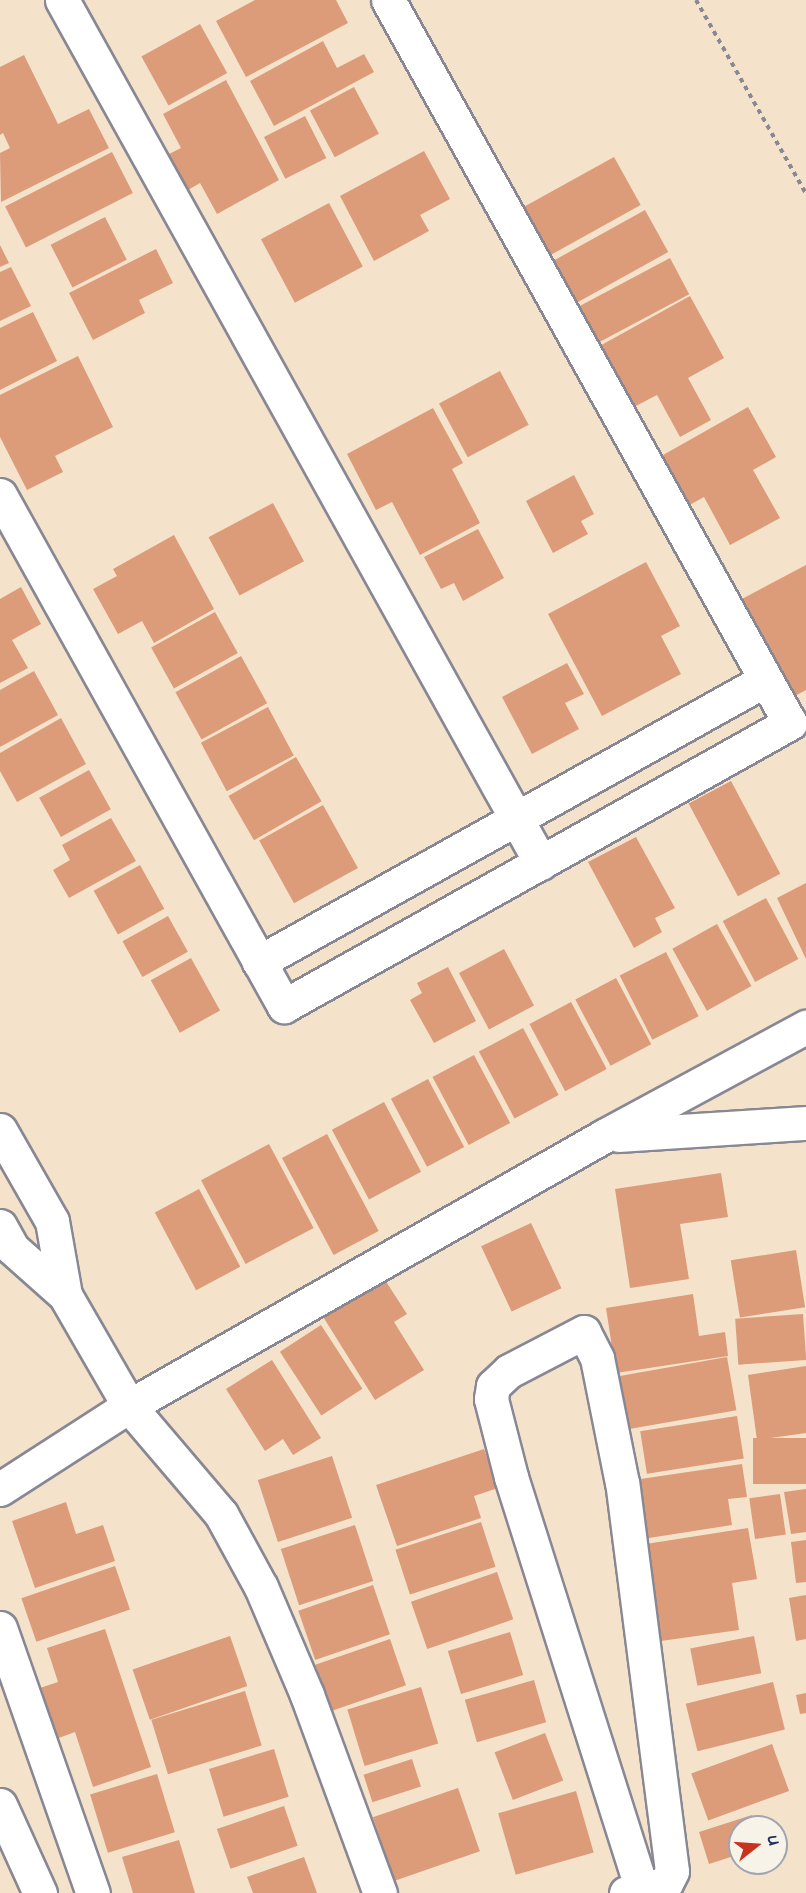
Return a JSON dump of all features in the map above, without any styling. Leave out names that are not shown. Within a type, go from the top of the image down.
[{"type":"street","points":[[62,0],[541,863]]},
{"type":"street","points":[[0,495],[284,1006],[790,723],[388,0]]},
{"type":"street","points":[[259,962],[765,680]]},
{"type":"street","points":[[0,1489],[129,1406],[604,1136],[806,1027]]},
{"type":"street","points":[[604,1136],[806,1123]]},
{"type":"street","points":[[0,1130],[52,1221],[65,1295]]},
{"type":"street","points":[[0,1226],[12,1248],[65,1295],[129,1406],[221,1514],[261,1587],[308,1695],[380,1893]]},
{"type":"street","points":[[584,1332],[597,1358],[622,1483],[672,1871],[666,1883],[634,1892],[511,1477],[492,1399],[493,1386],[509,1371],[584,1332]]},
{"type":"street","points":[[0,1628],[93,1893]]},
{"type":"street","points":[[0,1805],[40,1893]]},
{"type":"path","points":[[696,0],[806,194]]},
{"type":"building","points":[[255,0],[336,0],[348,23],[246,77],[216,21]]},
{"type":"building","points":[[200,24],[227,73],[169,105],[141,56]]},
{"type":"building","points":[[323,41],[337,68],[364,54],[374,72],[274,126],[250,81]]},
{"type":"building","points":[[24,55],[58,124],[89,109],[109,148],[1,202],[0,153],[10,148],[3,133],[0,135],[0,67]]},
{"type":"building","points":[[226,80],[279,180],[217,214],[200,183],[188,190],[169,154],[181,148],[163,114]]},
{"type":"building","points":[[354,87],[379,134],[335,157],[310,110]]},
{"type":"building","points":[[305,116],[326,158],[285,179],[264,137]]},
{"type":"building","points":[[424,151],[450,199],[420,215],[429,231],[374,261],[340,196]]},
{"type":"building","points":[[112,152],[133,193],[26,247],[5,206]]},
{"type":"building","points":[[614,157],[641,205],[544,258],[518,210]]},
{"type":"building","points":[[329,203],[363,267],[295,303],[261,239]]},
{"type":"building","points":[[645,210],[668,252],[569,307],[545,265]]},
{"type":"building","points":[[105,217],[127,260],[72,287],[51,245]]},
{"type":"building","points":[[0,245],[9,263],[0,267]]},
{"type":"building","points":[[156,249],[173,283],[139,300],[145,313],[93,340],[69,293]]},
{"type":"building","points":[[670,258],[689,294],[595,344],[576,308]]},
{"type":"building","points":[[11,267],[31,306],[0,321],[0,272]]},
{"type":"building","points":[[690,296],[724,358],[688,378],[711,420],[680,437],[657,395],[630,409],[596,348]]},
{"type":"building","points":[[33,312],[57,361],[0,390],[0,328]]},
{"type":"building","points":[[78,356],[113,427],[55,456],[63,472],[27,490],[0,437],[0,395]]},
{"type":"building","points":[[500,371],[529,425],[468,457],[439,403]]},
{"type":"building","points":[[748,407],[776,457],[753,470],[780,518],[730,545],[704,497],[684,508],[656,459]]},
{"type":"building","points":[[433,408],[463,463],[452,469],[480,523],[420,555],[392,502],[376,510],[347,454]]},
{"type":"building","points":[[574,475],[594,514],[581,521],[588,534],[553,553],[526,501]]},
{"type":"building","points":[[273,503],[304,561],[240,596],[209,537]]},
{"type":"building","points":[[478,529],[504,578],[463,601],[454,583],[441,589],[424,557]]},
{"type":"building","points":[[174,535],[214,609],[154,643],[142,621],[118,634],[93,589],[117,576],[113,569]]},
{"type":"building","points":[[646,562],[680,626],[661,636],[681,674],[602,716],[548,614]]},
{"type":"building","points":[[806,565],[806,690],[791,698],[740,600]]},
{"type":"building","points":[[21,587],[41,624],[12,640],[28,668],[0,683],[0,599]]},
{"type":"building","points":[[215,612],[238,653],[174,688],[151,647]]},
{"type":"building","points":[[241,656],[267,703],[202,740],[175,692]]},
{"type":"building","points":[[567,663],[584,694],[565,703],[579,729],[532,754],[502,697]]},
{"type":"building","points":[[34,671],[58,715],[0,747],[0,690]]},
{"type":"building","points":[[268,707],[294,756],[227,791],[201,743]]},
{"type":"building","points":[[61,718],[86,764],[17,802],[0,771],[0,753]]},
{"type":"building","points":[[296,757],[322,801],[254,840],[228,796]]},
{"type":"building","points":[[89,770],[111,809],[61,837],[39,798]]},
{"type":"building","points":[[731,781],[780,874],[738,896],[689,804]]},
{"type":"building","points":[[323,805],[358,868],[294,903],[259,840]]},
{"type":"building","points":[[111,818],[136,861],[69,898],[53,870],[70,860],[62,845]]},
{"type":"building","points":[[636,837],[675,908],[655,918],[662,932],[634,948],[588,862]]},
{"type":"building","points":[[140,865],[164,909],[118,934],[94,891]]},
{"type":"building","points":[[806,883],[806,959],[777,898]]},
{"type":"building","points":[[766,898],[798,959],[755,982],[723,921]]},
{"type":"building","points":[[168,916],[188,952],[142,977],[123,941]]},
{"type":"building","points":[[717,924],[751,986],[707,1011],[672,949]]},
{"type":"building","points":[[504,949],[534,1006],[489,1029],[459,973]]},
{"type":"building","points":[[666,952],[699,1016],[652,1040],[620,976]]},
{"type":"building","points":[[191,958],[220,1010],[180,1033],[151,980]]},
{"type":"building","points":[[448,967],[476,1021],[434,1043],[410,1000],[422,993],[417,983]]},
{"type":"building","points":[[616,978],[651,1044],[611,1066],[575,1000]]},
{"type":"building","points":[[571,1002],[607,1069],[565,1091],[530,1024]]},
{"type":"building","points":[[523,1028],[559,1095],[515,1119],[479,1051]]},
{"type":"building","points":[[474,1055],[510,1123],[469,1145],[433,1077]]},
{"type":"building","points":[[428,1079],[464,1147],[427,1167],[391,1099]]},
{"type":"building","points":[[384,1102],[421,1172],[369,1199],[332,1130]]},
{"type":"building","points":[[327,1134],[379,1231],[334,1255],[282,1158]]},
{"type":"building","points":[[269,1144],[314,1228],[246,1264],[201,1180]]},
{"type":"building","points":[[721,1173],[728,1217],[680,1224],[689,1279],[630,1288],[615,1189]]},
{"type":"building","points":[[199,1189],[240,1267],[196,1290],[155,1212]]},
{"type":"building","points":[[531,1223],[561,1288],[512,1311],[481,1246]]},
{"type":"building","points":[[796,1250],[805,1307],[740,1318],[731,1260]]},
{"type":"building","points":[[383,1277],[407,1314],[394,1322],[424,1370],[375,1400],[322,1315]]},
{"type":"building","points":[[693,1294],[699,1336],[725,1332],[728,1356],[616,1373],[606,1308]]},
{"type":"building","points":[[803,1314],[806,1360],[738,1365],[735,1319]]},
{"type":"building","points":[[321,1325],[362,1389],[321,1415],[280,1352]]},
{"type":"building","points":[[727,1357],[736,1410],[622,1430],[613,1377]]},
{"type":"building","points":[[272,1360],[321,1438],[293,1455],[283,1439],[265,1451],[226,1389]]},
{"type":"building","points":[[806,1366],[806,1433],[757,1440],[748,1375]]},
{"type":"building","points":[[737,1416],[744,1458],[647,1474],[640,1431]]},
{"type":"building","points":[[753,1438],[806,1438],[806,1484],[753,1484]]},
{"type":"building","points":[[484,1449],[498,1488],[474,1496],[481,1518],[397,1546],[376,1485]]},
{"type":"building","points":[[332,1456],[352,1518],[278,1542],[258,1480]]},
{"type":"building","points":[[742,1464],[747,1497],[728,1499],[732,1525],[636,1540],[627,1481]]},
{"type":"building","points":[[806,1489],[806,1532],[791,1534],[784,1492]]},
{"type":"building","points":[[780,1494],[786,1535],[755,1539],[749,1498]]},
{"type":"building","points":[[66,1502],[76,1534],[103,1525],[115,1561],[35,1588],[12,1521]]},
{"type":"building","points":[[481,1522],[496,1567],[410,1595],[395,1550]]},
{"type":"building","points":[[355,1525],[373,1581],[299,1605],[281,1549]]},
{"type":"building","points":[[748,1528],[757,1579],[732,1583],[739,1630],[661,1641],[646,1544]]},
{"type":"building","points":[[806,1540],[806,1582],[796,1583],[791,1542]]},
{"type":"building","points":[[115,1566],[130,1609],[36,1642],[21,1598]]},
{"type":"building","points":[[497,1572],[513,1619],[427,1649],[411,1602]]},
{"type":"building","points":[[373,1585],[390,1634],[315,1660],[298,1611]]},
{"type":"building","points":[[806,1595],[806,1639],[796,1641],[789,1598]]},
{"type":"building","points":[[105,1629],[151,1767],[93,1787],[75,1732],[53,1740],[37,1689],[58,1682],[47,1648]]},
{"type":"building","points":[[510,1632],[523,1675],[461,1694],[448,1651]]},
{"type":"building","points":[[230,1636],[247,1686],[150,1720],[133,1670]]},
{"type":"building","points":[[754,1636],[761,1673],[697,1686],[690,1648]]},
{"type":"building","points":[[390,1639],[406,1685],[331,1711],[315,1665]]},
{"type":"building","points":[[534,1680],[546,1722],[477,1742],[465,1700]]},
{"type":"building","points":[[773,1682],[785,1730],[698,1751],[686,1704]]},
{"type":"building","points":[[421,1687],[438,1743],[365,1766],[347,1710]]},
{"type":"building","points":[[245,1691],[262,1746],[168,1774],[151,1720]]},
{"type":"building","points":[[806,1693],[806,1713],[800,1714],[796,1695]]},
{"type":"building","points":[[545,1733],[563,1781],[513,1800],[495,1752]]},
{"type":"building","points":[[772,1744],[789,1791],[708,1820],[691,1773]]},
{"type":"building","points":[[274,1749],[289,1797],[224,1817],[209,1769]]},
{"type":"building","points":[[412,1759],[421,1787],[372,1802],[363,1775]]},
{"type":"building","points":[[157,1774],[175,1832],[108,1853],[90,1794]]},
{"type":"building","points":[[458,1788],[480,1851],[395,1881],[373,1817]]},
{"type":"building","points":[[576,1791],[594,1853],[516,1875],[498,1813]]},
{"type":"building","points":[[284,1806],[298,1846],[231,1869],[217,1829]]},
{"type":"building","points":[[728,1823],[728,1858],[709,1864],[699,1832]]},
{"type":"building","points":[[179,1840],[195,1893],[133,1893],[122,1857]]},
{"type":"building","points":[[304,1857],[317,1893],[253,1893],[247,1877]]}]
